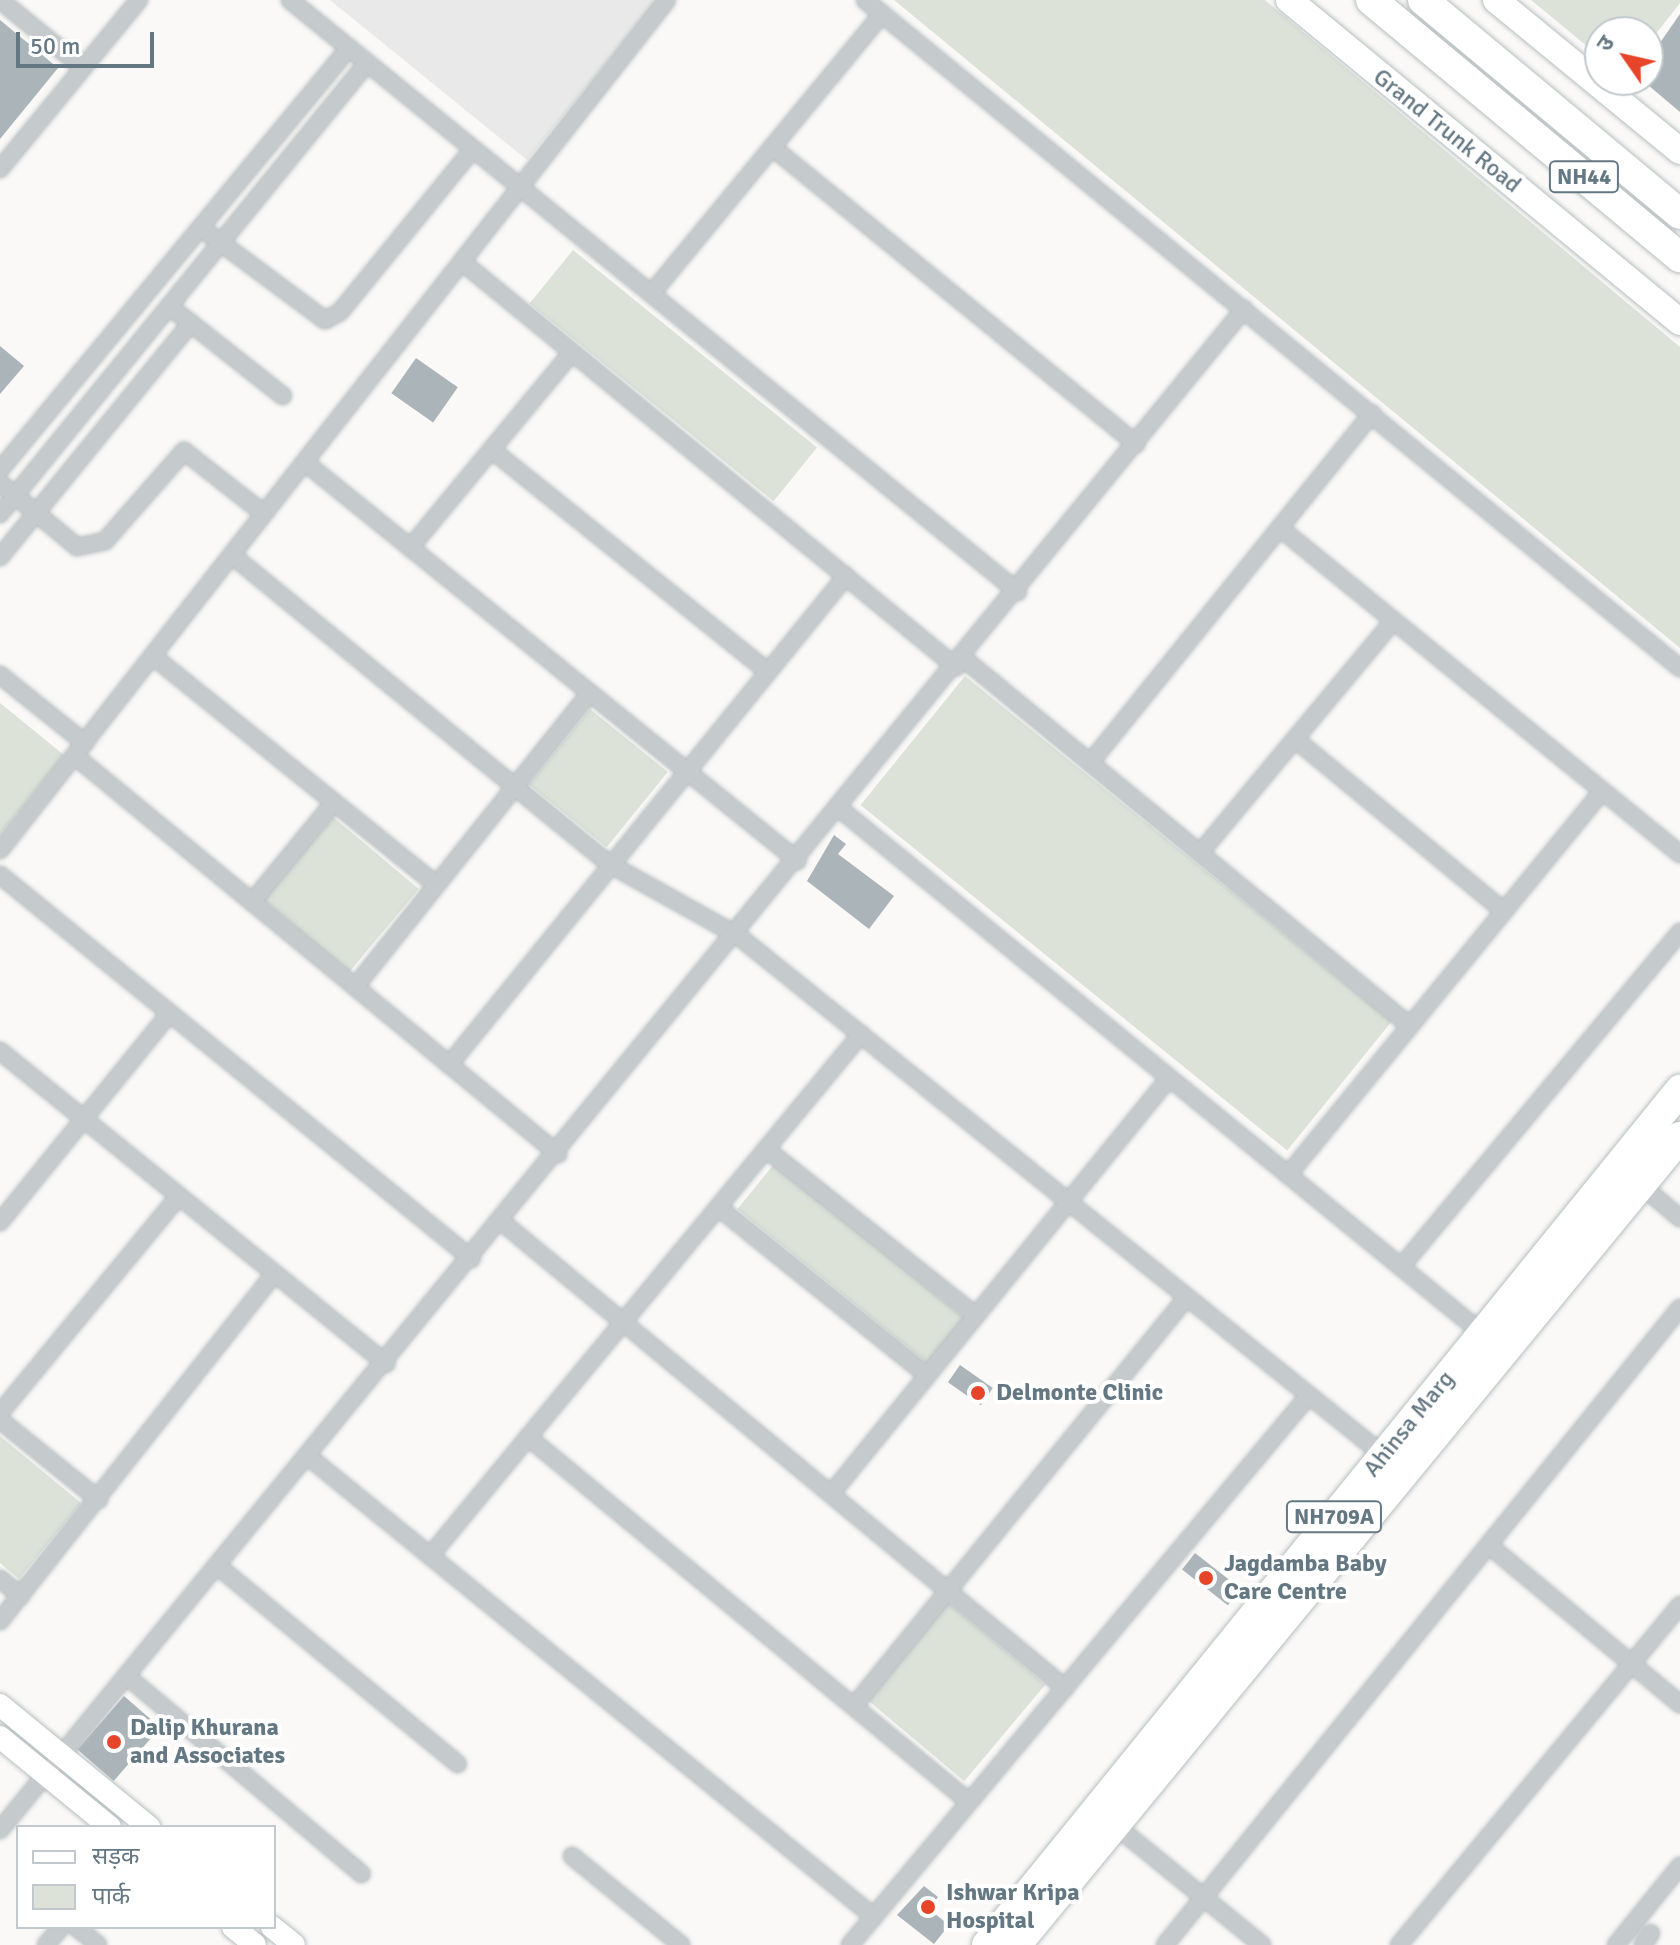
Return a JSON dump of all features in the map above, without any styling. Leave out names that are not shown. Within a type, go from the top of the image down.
[{"type":"highway","name":"NH44","points":[[1371,0],[1680,257]]},
{"type":"highway","name":"NH44","points":[[1423,0],[1680,214]]},
{"type":"highway","name":"Ahinsa Marg","points":[[987,1945],[1106,1817],[1493,1342],[1618,1165],[1680,1090]]},
{"type":"highway","name":"Ahinsa Marg","points":[[1493,1342],[1641,1185],[1680,1137]]},
{"type":"highway","name":"Ahinsa Marg","points":[[1016,1945],[1106,1817]]},
{"type":"main road","name":"Grand Trunk Road","points":[[1289,0],[1680,322]]},
{"type":"main road","points":[[1496,0],[1680,151]]},
{"type":"street","points":[[0,0],[83,68]]},
{"type":"street","points":[[0,169],[139,0]]},
{"type":"street","points":[[290,0],[1018,592]]},
{"type":"street","points":[[0,850],[233,556],[263,513],[307,464],[466,265],[667,0]]},
{"type":"street","points":[[865,0],[1680,668]]},
{"type":"street","points":[[652,293],[882,14]]},
{"type":"street","points":[[0,470],[349,48]]},
{"type":"street","points":[[0,514],[367,63]]},
{"type":"street","points":[[772,147],[1136,444]]},
{"type":"street","points":[[201,228],[325,320],[340,312],[473,149]]},
{"type":"street","points":[[466,265],[846,576],[1090,763],[1410,1026]]},
{"type":"street","points":[[169,306],[283,396]]},
{"type":"street","points":[[0,1830],[49,1777],[310,1458],[1018,592],[1244,309]]},
{"type":"street","points":[[0,557],[191,323]]},
{"type":"street","points":[[410,548],[572,352]]},
{"type":"street","points":[[1090,763],[1372,413]]},
{"type":"street","points":[[492,450],[768,672]]},
{"type":"street","points":[[0,483],[12,498],[77,547],[90,548],[184,451],[263,513]]},
{"type":"street","points":[[307,464],[798,861]]},
{"type":"street","points":[[1280,528],[1680,854]]},
{"type":"street","points":[[233,556],[611,865],[737,935],[1394,1464]]},
{"type":"street","points":[[449,1065],[846,576]]},
{"type":"street","points":[[1200,853],[1393,621]]},
{"type":"street","points":[[154,657],[437,885]]},
{"type":"street","points":[[0,675],[252,902],[558,1154]]},
{"type":"street","points":[[355,987],[590,693]]},
{"type":"street","points":[[1295,739],[1504,911]]},
{"type":"street","points":[[1288,1175],[1602,791]]},
{"type":"street","points":[[252,902],[334,802]]},
{"type":"street","points":[[840,809],[1493,1342]]},
{"type":"street","points":[[0,875],[472,1259]]},
{"type":"street","points":[[1401,1267],[1680,932]]},
{"type":"street","points":[[2,1217],[170,1013]]},
{"type":"street","points":[[430,1556],[861,1034]]},
{"type":"street","points":[[0,1051],[386,1364]]},
{"type":"street","points":[[831,1494],[1169,1078]]},
{"type":"street","points":[[766,1149],[976,1316]]},
{"type":"street","points":[[1618,1165],[1680,1218]]},
{"type":"street","points":[[0,1413],[179,1196]]},
{"type":"street","points":[[718,1207],[927,1375]]},
{"type":"street","points":[[502,1222],[1065,1688]]},
{"type":"street","points":[[0,1621],[99,1500],[274,1274]]},
{"type":"street","points":[[854,1706],[1187,1297]]},
{"type":"street","points":[[1165,1945],[1491,1547],[1680,1308]]},
{"type":"street","points":[[850,1945],[1309,1395]]},
{"type":"street","points":[[0,1420],[99,1500]]},
{"type":"street","points":[[528,1437],[969,1802]]},
{"type":"street","points":[[310,1458],[874,1917]]},
{"type":"street","points":[[1491,1547],[1680,1704]]},
{"type":"street","points":[[220,1568],[458,1764]]},
{"type":"street","points":[[0,1579],[21,1596]]},
{"type":"street","points":[[1399,1945],[1680,1605]]},
{"type":"street","points":[[129,1678],[362,1874]]},
{"type":"street","points":[[0,1705],[147,1825]]},
{"type":"street","points":[[0,1737],[108,1825]]},
{"type":"street","points":[[1106,1817],[1262,1945]]},
{"type":"street","points":[[572,1856],[681,1945]]},
{"type":"street","points":[[1616,1945],[1680,1866]]},
{"type":"street","points":[[46,1945],[59,1929]]},
{"type":"street","points":[[78,1929],[98,1945]]},
{"type":"street","points":[[235,1929],[255,1945]]},
{"type":"street","points":[[274,1929],[294,1945]]},
{"type":"shaded area","points":[[330,0],[657,0],[527,160]]},
{"type":"green space","points":[[894,0],[1265,0],[1680,347],[1680,648]]},
{"type":"green space","points":[[1531,0],[1680,0],[1664,24],[1664,16],[1584,16],[1584,44]]},
{"type":"green space","points":[[573,250],[817,448],[774,501],[530,304]]},
{"type":"green space","points":[[965,676],[1392,1021],[1287,1151],[861,805]]},
{"type":"green space","points":[[0,703],[64,755],[0,834]]},
{"type":"green space","points":[[590,709],[668,772],[607,847],[529,784]]},
{"type":"green space","points":[[333,817],[419,889],[349,972],[264,900]]},
{"type":"green space","points":[[774,1164],[964,1318],[928,1363],[737,1209]]},
{"type":"green space","points":[[0,1436],[81,1503],[19,1579],[0,1563]]},
{"type":"green space","points":[[948,1603],[1045,1685],[964,1781],[867,1700]]},
{"type":"building","points":[[1680,14],[1680,112],[1661,96],[1664,96],[1664,37]]},
{"type":"building","points":[[0,20],[58,68],[0,139]]},
{"type":"building","points":[[0,346],[24,366],[0,394]]},
{"type":"building","points":[[416,358],[458,387],[433,422],[391,393]]},
{"type":"building","points":[[834,835],[846,844],[838,854],[894,896],[869,929],[807,881]]},
{"type":"building","points":[[960,1365],[993,1388],[981,1405],[948,1382]]},
{"type":"building","points":[[1195,1553],[1241,1589],[1228,1605],[1182,1570]]},
{"type":"building","name":"Dalip Khurana and Associates","points":[[124,1696],[160,1727],[114,1781],[77,1750]]},
{"type":"building","points":[[924,1886],[938,1897],[929,1909],[949,1925],[934,1944],[897,1915]]},
{"type":"place","name":"Delmonte Clinic","points":[[978,1393]]},
{"type":"place","name":"Jagdamba Baby Care Centre","points":[[1206,1578]]},
{"type":"place","name":"Dalip Khurana and Associates","points":[[114,1742]]},
{"type":"place","name":"Ishwar Kripa Hospital","points":[[928,1907]]}]
